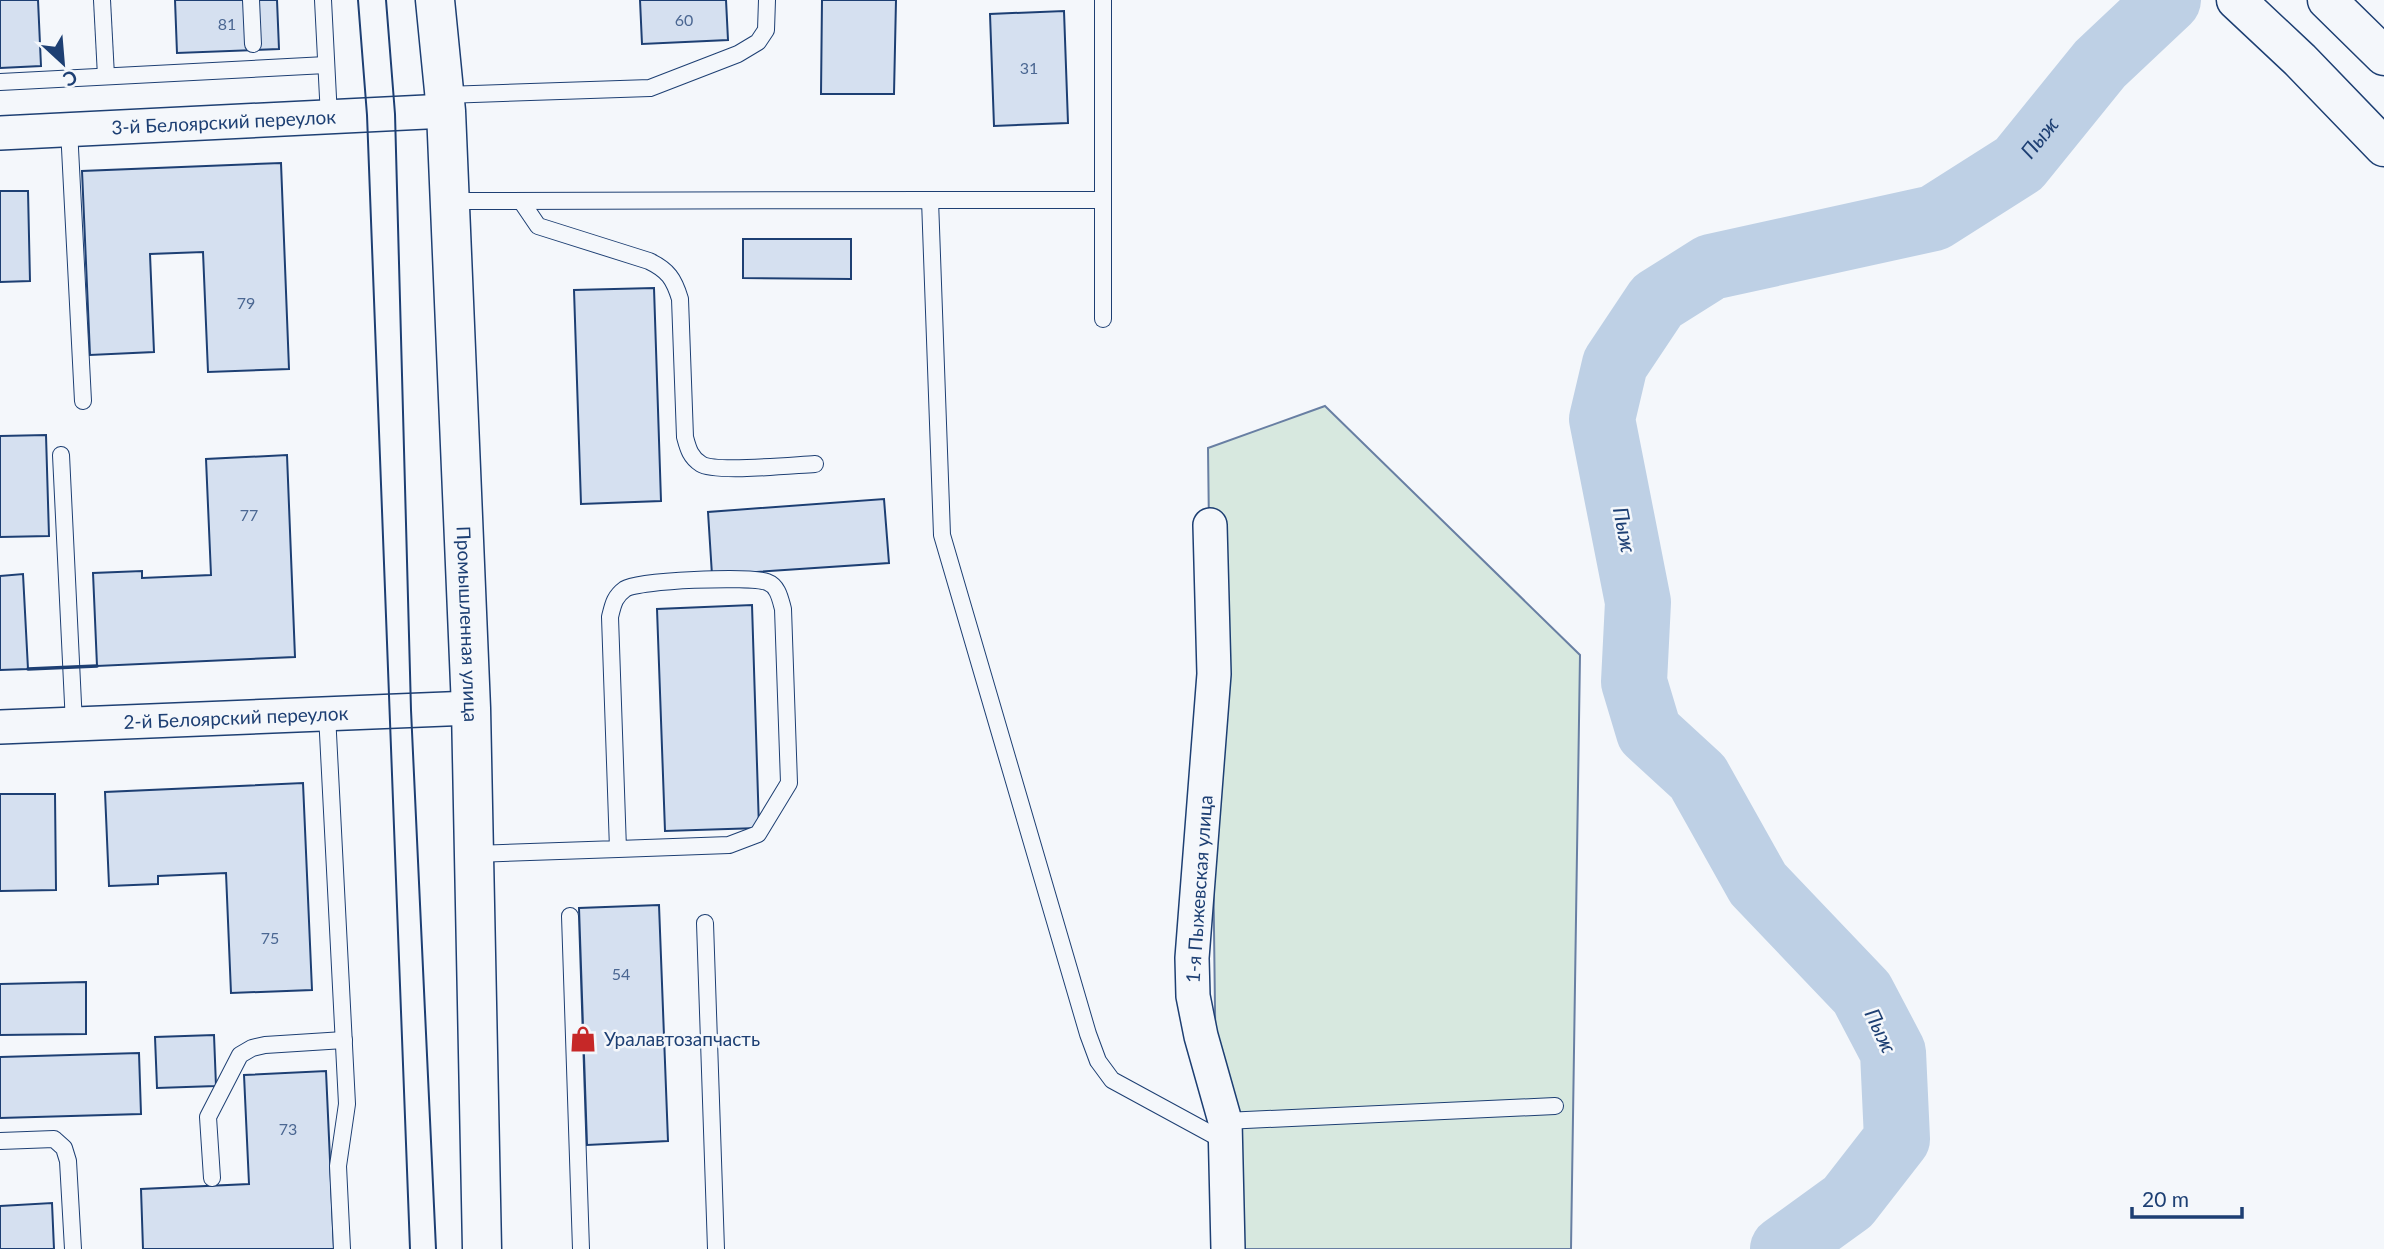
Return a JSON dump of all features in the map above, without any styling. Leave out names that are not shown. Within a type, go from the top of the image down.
[{"type":"main road","name":"Промышленная улица","points":[[435,0],[446,103],[451,201],[471,708],[482,1249]]},
{"type":"main road","points":[[2236,0],[2300,60],[2384,147]]},
{"type":"main road","points":[[2335,7],[2384,56]]},
{"type":"street","name":"3-й Белоярский переулок","points":[[0,133],[329,117],[446,103]]},
{"type":"street","name":"1-я Пыжевская улица","points":[[1210,525],[1214,674],[1192,958],[1192,996],[1225,1131],[1228,1249]]},
{"type":"street","name":"2-й Белоярский переулок","points":[[0,727],[471,708]]},
{"type":"lane","points":[[102,0],[106,76]]},
{"type":"lane","points":[[251,0],[253,44]]},
{"type":"lane","points":[[323,0],[329,117]]},
{"type":"lane","points":[[446,103],[650,88],[738,54],[758,42],[766,30],[767,0]]},
{"type":"lane","points":[[1103,0],[1103,319]]},
{"type":"lane","points":[[0,82],[326,65]]},
{"type":"lane","points":[[69,130],[82,401]]},
{"type":"lane","points":[[930,200],[942,535],[1098,1061],[1112,1080],[1225,1131],[1555,1106]]},
{"type":"lane","points":[[451,201],[1103,200]]},
{"type":"lane","points":[[521,201],[538,226],[649,261],[666,269],[675,282],[680,299],[685,436],[690,455],[702,466],[719,468],[815,464]]},
{"type":"lane","points":[[61,455],[74,724]]},
{"type":"lane","points":[[474,854],[618,849],[729,845],[747,840],[768,821],[789,783],[783,609],[779,592],[769,582],[747,579],[643,583],[627,588],[614,600],[610,617],[618,849]]},
{"type":"lane","points":[[327,714],[347,1104],[338,1166],[342,1249]]},
{"type":"lane","points":[[570,916],[580,1249]]},
{"type":"lane","points":[[705,923],[716,1249]]},
{"type":"lane","points":[[212,1178],[208,1117],[240,1055],[265,1045],[344,1040]]},
{"type":"lane","points":[[0,1141],[54,1139],[64,1148],[68,1161],[73,1249]]},
{"type":"shaded area","points":[[1325,406],[1580,655],[1571,1249],[1218,1249],[1208,448]]},
{"type":"building","points":[[0,0],[38,0],[41,66],[0,68]]},
{"type":"building","points":[[175,0],[277,0],[279,49],[177,53]]},
{"type":"building","points":[[640,0],[726,0],[728,40],[642,44]]},
{"type":"building","points":[[822,0],[896,0],[894,94],[821,94]]},
{"type":"building","points":[[1064,11],[1068,123],[994,126],[990,14]]},
{"type":"building","points":[[281,163],[289,369],[208,372],[203,252],[150,254],[154,352],[90,355],[82,171]]},
{"type":"building","points":[[0,191],[28,191],[30,281],[0,282]]},
{"type":"building","points":[[743,239],[851,239],[851,279],[743,278]]},
{"type":"building","points":[[654,288],[661,501],[581,504],[574,290]]},
{"type":"building","points":[[46,435],[49,536],[0,537],[0,436]]},
{"type":"building","points":[[287,455],[295,657],[97,666],[93,573],[142,571],[142,578],[211,575],[206,459]]},
{"type":"building","points":[[884,499],[889,563],[712,575],[708,512]]},
{"type":"building","points":[[23,574],[28,669],[0,670],[0,576]]},
{"type":"building","points":[[752,605],[759,828],[665,831],[657,609]]},
{"type":"building","points":[[303,783],[312,990],[231,993],[226,873],[158,876],[158,884],[109,886],[105,792]]},
{"type":"building","points":[[0,794],[55,794],[56,890],[0,891]]},
{"type":"building","points":[[659,905],[668,1141],[587,1145],[579,908]]},
{"type":"building","points":[[86,982],[86,1034],[0,1035],[0,984]]},
{"type":"building","points":[[214,1035],[216,1086],[157,1088],[155,1037]]},
{"type":"building","points":[[139,1053],[141,1114],[0,1118],[0,1057]]},
{"type":"building","points":[[326,1071],[334,1249],[143,1249],[141,1189],[249,1184],[244,1075]]},
{"type":"building","points":[[52,1203],[54,1249],[0,1249],[0,1206]]},
{"type":"waterway","name":"Пыж","points":[[1783,1249],[1848,1202],[1897,1139],[1893,1052],[1862,993],[1758,884],[1698,777],[1649,732],[1634,682],[1638,602],[1602,419],[1615,364],[1657,301],[1711,267],[1934,218],[2019,164],[2100,64],[2168,0]]},
{"type":"tram line","points":[[358,0],[367,115],[410,1249]]},
{"type":"tram line","points":[[386,0],[395,114],[411,710],[436,1249]]},
{"type":"wall","points":[[28,669],[97,666]]},
{"type":"place","name":"Уралавтозапчасть","points":[[583,1039]]}]
